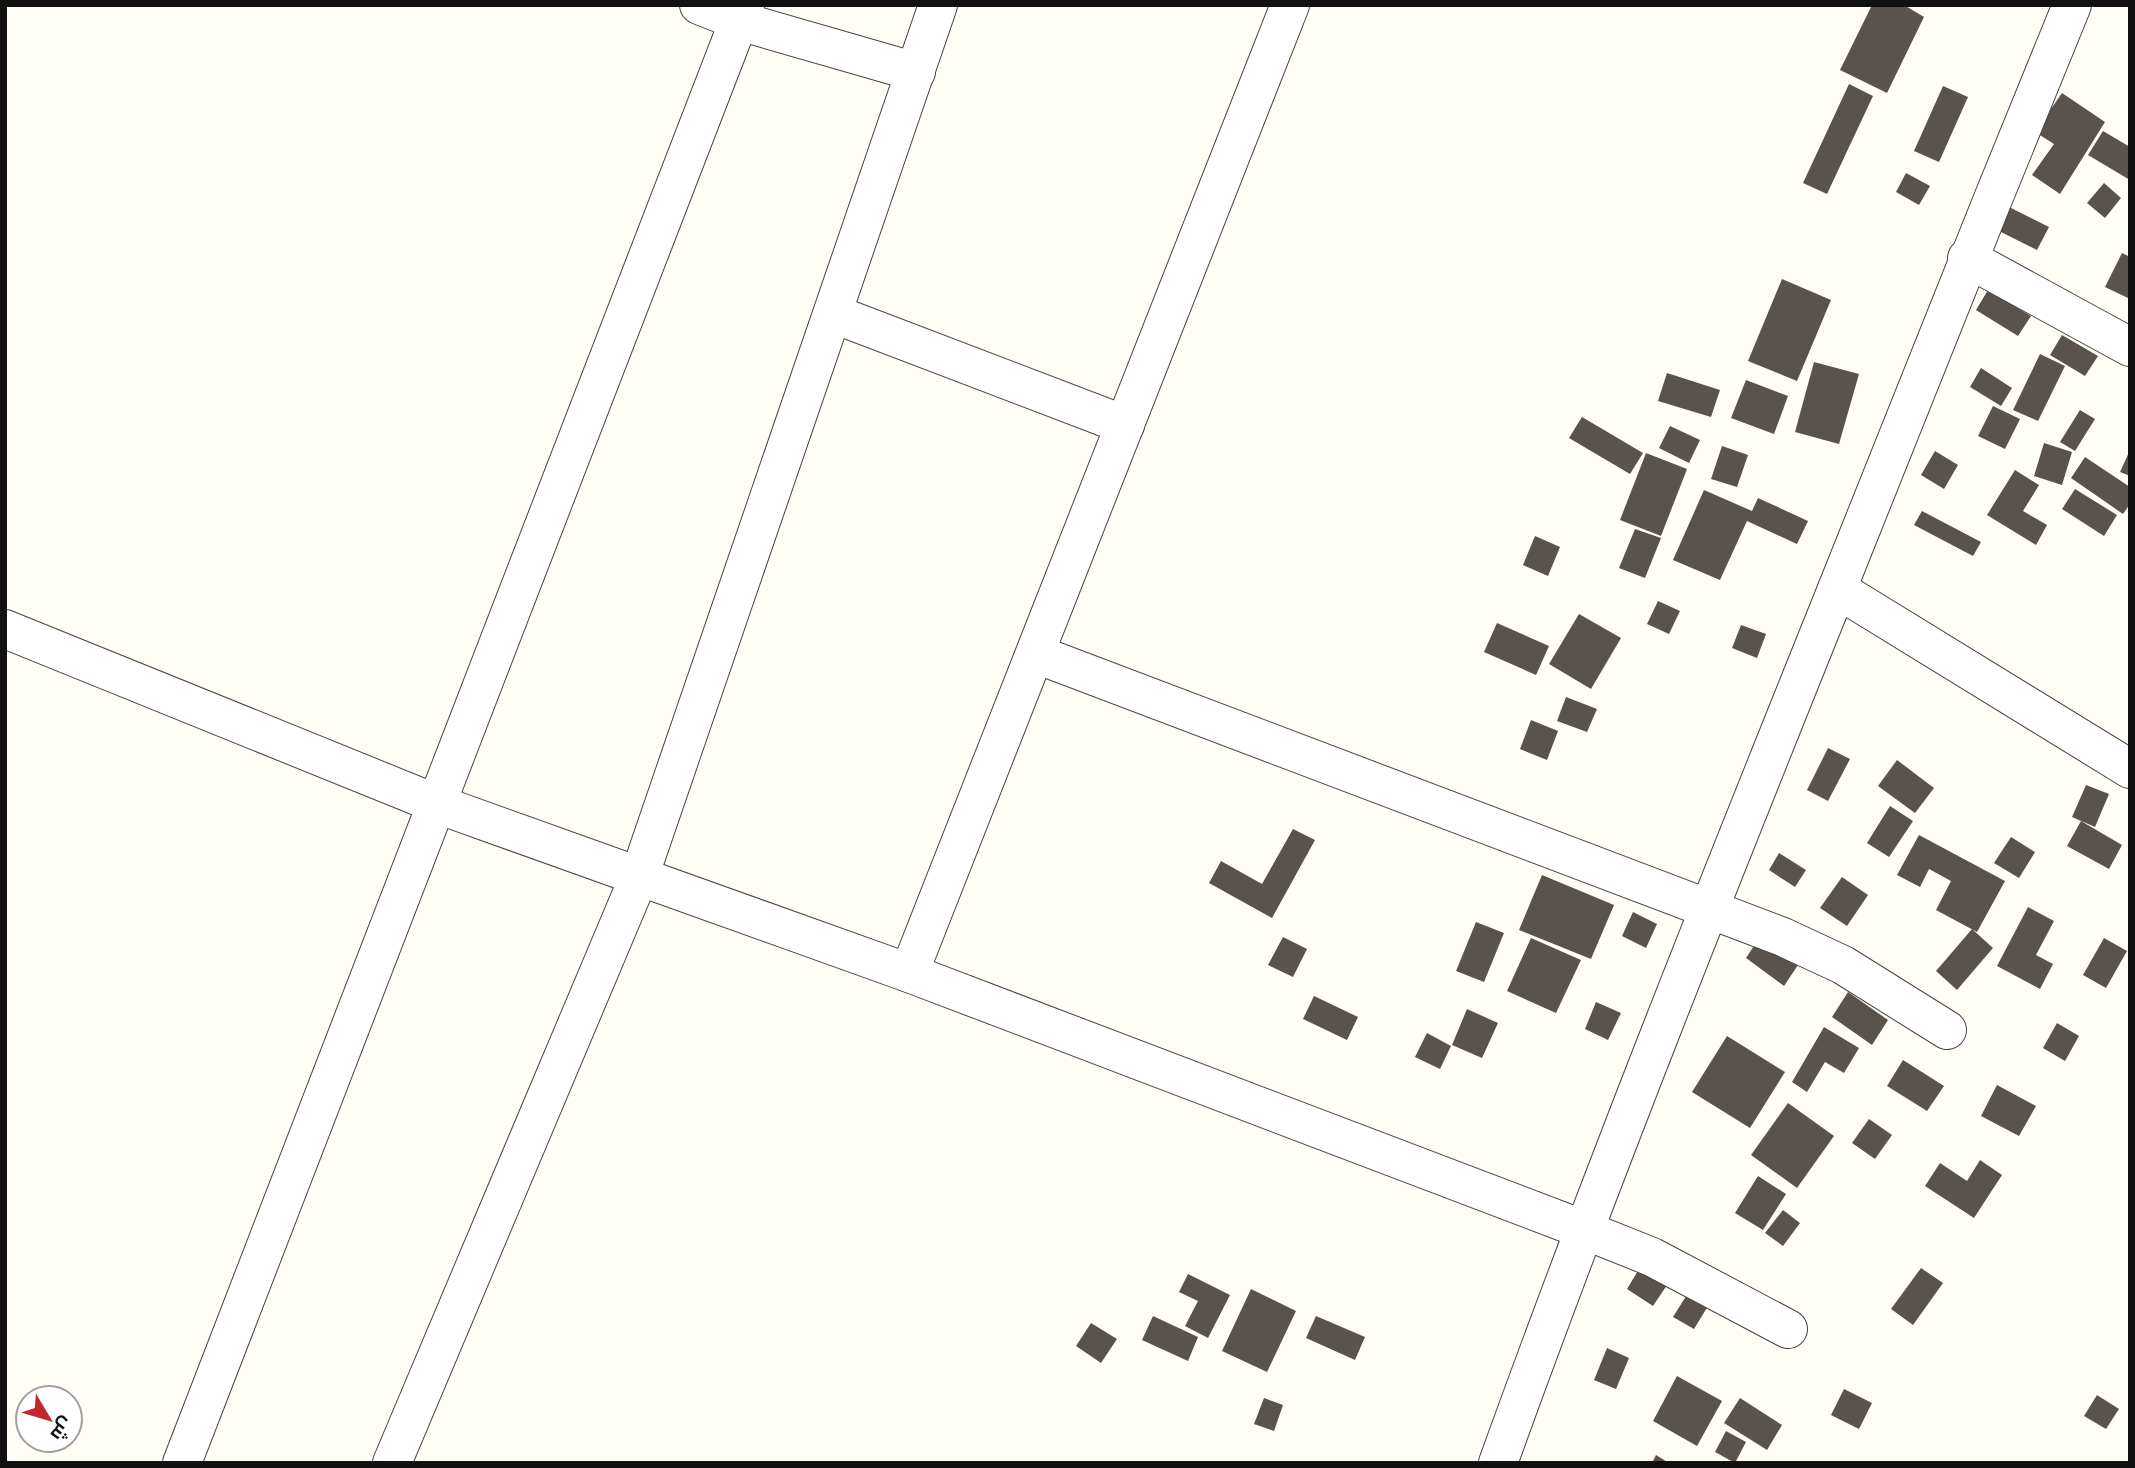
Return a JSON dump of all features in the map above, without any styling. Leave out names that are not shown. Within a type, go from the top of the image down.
[{"type":"street","points":[[699,5],[742,13],[916,72]]},
{"type":"street","points":[[392,1463],[639,877],[938,5]]},
{"type":"street","points":[[909,973],[1290,5]]},
{"type":"street","points":[[1498,1463],[1582,1229],[1708,907],[1967,258],[2072,5]]},
{"type":"street","points":[[183,1463],[742,13]]},
{"type":"street","points":[[1967,258],[2130,347]]},
{"type":"street","points":[[834,314],[1125,425]]},
{"type":"street","points":[[1837,589],[2130,769]]},
{"type":"street","points":[[5,629],[436,804],[909,973],[1582,1229],[1653,1257],[1788,1329]]},
{"type":"street","points":[[1035,654],[1783,937],[1843,965],[1947,1030]]},
{"type":"building","points":[[1872,5],[1904,5],[1924,17],[1887,93],[1840,70]]},
{"type":"building","points":[[1849,84],[1873,96],[1827,194],[1803,183]]},
{"type":"building","points":[[1943,86],[1968,97],[1939,162],[1914,151]]},
{"type":"building","points":[[2062,93],[2105,122],[2060,194],[2032,175],[2054,144],[2035,132]]},
{"type":"building","points":[[2103,131],[2130,147],[2130,180],[2088,155]]},
{"type":"building","points":[[1906,173],[1930,186],[1919,205],[1896,192]]},
{"type":"building","points":[[2104,183],[2121,198],[2105,218],[2087,203]]},
{"type":"building","points":[[2009,207],[2049,227],[2037,250],[1997,230]]},
{"type":"building","points":[[2122,253],[2130,257],[2130,299],[2105,287]]},
{"type":"building","points":[[1782,279],[1831,300],[1797,381],[1748,361]]},
{"type":"building","points":[[1988,290],[2031,316],[2018,336],[1976,310]]},
{"type":"building","points":[[2062,335],[2098,356],[2085,376],[2050,355]]},
{"type":"building","points":[[2040,354],[2065,366],[2038,421],[2013,410]]},
{"type":"building","points":[[1814,362],[1859,374],[1839,444],[1795,432]]},
{"type":"building","points":[[1981,368],[2012,388],[2001,406],[1970,387]]},
{"type":"building","points":[[1667,373],[1720,390],[1711,417],[1658,401]]},
{"type":"building","points":[[1746,380],[1788,396],[1774,434],[1731,418]]},
{"type":"building","points":[[1993,406],[2020,419],[2005,449],[1978,436]]},
{"type":"building","points":[[2080,410],[2095,419],[2075,451],[2060,442]]},
{"type":"building","points":[[1582,417],[1643,453],[1630,474],[1569,438]]},
{"type":"building","points":[[1670,426],[1700,440],[1689,463],[1659,448]]},
{"type":"building","points":[[2044,443],[2072,452],[2062,485],[2034,476]]},
{"type":"building","points":[[1722,446],[1748,455],[1737,487],[1711,479]]},
{"type":"building","points":[[2130,450],[2130,476],[2120,472]]},
{"type":"building","points":[[1935,451],[1958,465],[1944,489],[1921,475]]},
{"type":"building","points":[[1646,453],[1687,469],[1661,536],[1620,520]]},
{"type":"building","points":[[2085,457],[2130,487],[2130,504],[2123,514],[2071,478]]},
{"type":"building","points":[[2015,470],[2039,485],[2023,511],[2047,525],[2036,545],[1987,515]]},
{"type":"building","points":[[2075,489],[2117,515],[2104,536],[2062,509]]},
{"type":"building","points":[[1704,490],[1752,511],[1758,498],[1808,521],[1797,544],[1747,521],[1720,580],[1673,560]]},
{"type":"building","points":[[1922,511],[1981,542],[1973,556],[1914,525]]},
{"type":"building","points":[[1635,529],[1661,538],[1645,578],[1619,568]]},
{"type":"building","points":[[1535,536],[1560,547],[1548,576],[1523,565]]},
{"type":"building","points":[[1658,601],[1680,611],[1669,634],[1647,624]]},
{"type":"building","points":[[1579,614],[1621,638],[1591,689],[1549,664]]},
{"type":"building","points":[[1497,623],[1549,646],[1536,675],[1484,652]]},
{"type":"building","points":[[1741,625],[1766,634],[1757,658],[1732,648]]},
{"type":"building","points":[[1566,697],[1597,709],[1587,732],[1557,721]]},
{"type":"building","points":[[1531,720],[1558,731],[1547,760],[1520,749]]},
{"type":"building","points":[[1828,748],[1850,759],[1828,801],[1807,790]]},
{"type":"building","points":[[1897,760],[1934,788],[1915,813],[1878,786]]},
{"type":"building","points":[[2086,785],[2109,794],[2095,827],[2072,817]]},
{"type":"building","points":[[1890,806],[1913,821],[1889,857],[1867,843]]},
{"type":"building","points":[[2081,821],[2122,845],[2109,869],[2067,846]]},
{"type":"building","points":[[1293,829],[1315,840],[1272,918],[1209,883],[1221,861],[1262,884]]},
{"type":"building","points":[[1919,835],[2005,881],[1977,932],[1936,910],[1951,881],[1929,869],[1920,887],[1897,875]]},
{"type":"building","points":[[2011,837],[2035,852],[2019,878],[1994,863]]},
{"type":"building","points":[[1779,853],[1806,870],[1795,887],[1769,870]]},
{"type":"building","points":[[1542,875],[1614,905],[1591,959],[1519,930]]},
{"type":"building","points":[[1842,877],[1868,895],[1847,926],[1820,908]]},
{"type":"building","points":[[2028,907],[2054,921],[2036,955],[2053,964],[2040,989],[1997,966]]},
{"type":"building","points":[[1633,912],[1657,924],[1646,948],[1622,936]]},
{"type":"building","points":[[1476,922],[1504,933],[1484,982],[1456,971]]},
{"type":"building","points":[[1972,929],[1993,948],[1957,990],[1936,971]]},
{"type":"building","points":[[1283,937],[1307,949],[1293,977],[1268,965]]},
{"type":"building","points":[[1531,938],[1581,960],[1556,1013],[1507,991]]},
{"type":"building","points":[[1759,938],[1798,965],[1784,986],[1746,958]]},
{"type":"building","points":[[2104,938],[2127,951],[2106,988],[2083,975]]},
{"type":"building","points":[[1848,992],[1888,1020],[1872,1045],[1832,1017]]},
{"type":"building","points":[[1314,996],[1358,1017],[1347,1040],[1303,1019]]},
{"type":"building","points":[[1596,1002],[1621,1013],[1608,1040],[1585,1029]]},
{"type":"building","points":[[1467,1009],[1498,1023],[1482,1058],[1452,1045]]},
{"type":"building","points":[[2057,1023],[2079,1036],[2065,1061],[2043,1048]]},
{"type":"building","points":[[1824,1027],[1859,1048],[1844,1073],[1825,1062],[1807,1092],[1792,1082]]},
{"type":"building","points":[[1427,1033],[1451,1046],[1440,1069],[1415,1057]]},
{"type":"building","points":[[1727,1036],[1785,1072],[1750,1128],[1692,1092]]},
{"type":"building","points":[[1903,1060],[1944,1086],[1927,1111],[1887,1086]]},
{"type":"building","points":[[1997,1085],[2036,1106],[2019,1136],[1981,1116]]},
{"type":"building","points":[[1788,1103],[1834,1136],[1797,1188],[1751,1155]]},
{"type":"building","points":[[1869,1119],[1892,1135],[1875,1159],[1852,1143]]},
{"type":"building","points":[[1980,1160],[2002,1175],[1974,1218],[1925,1186],[1940,1163],[1967,1181]]},
{"type":"building","points":[[1758,1176],[1786,1194],[1763,1230],[1735,1213]]},
{"type":"building","points":[[1783,1210],[1800,1223],[1783,1246],[1765,1233]]},
{"type":"building","points":[[1642,1264],[1669,1282],[1653,1306],[1627,1289]]},
{"type":"building","points":[[1921,1268],[1943,1283],[1913,1325],[1891,1309]]},
{"type":"building","points":[[1188,1274],[1230,1295],[1208,1338],[1185,1326],[1198,1301],[1179,1292]]},
{"type":"building","points":[[1251,1289],[1296,1311],[1267,1372],[1222,1351]]},
{"type":"building","points":[[1688,1293],[1708,1306],[1694,1329],[1673,1317]]},
{"type":"building","points":[[1153,1316],[1198,1337],[1188,1361],[1142,1340]]},
{"type":"building","points":[[1316,1316],[1365,1337],[1355,1360],[1306,1338]]},
{"type":"building","points":[[1091,1323],[1117,1339],[1101,1363],[1076,1346]]},
{"type":"building","points":[[1607,1348],[1629,1358],[1616,1389],[1594,1380]]},
{"type":"building","points":[[1677,1376],[1722,1401],[1697,1446],[1653,1421]]},
{"type":"building","points":[[1844,1389],[1872,1403],[1859,1429],[1831,1415]]},
{"type":"building","points":[[2097,1395],[2119,1409],[2106,1429],[2084,1416]]},
{"type":"building","points":[[1264,1398],[1283,1405],[1274,1431],[1254,1424]]},
{"type":"building","points":[[1740,1398],[1782,1425],[1767,1450],[1724,1423]]},
{"type":"building","points":[[1726,1431],[1746,1442],[1735,1463],[1715,1452]]},
{"type":"building","points":[[1656,1455],[1669,1463],[1652,1463]]}]
